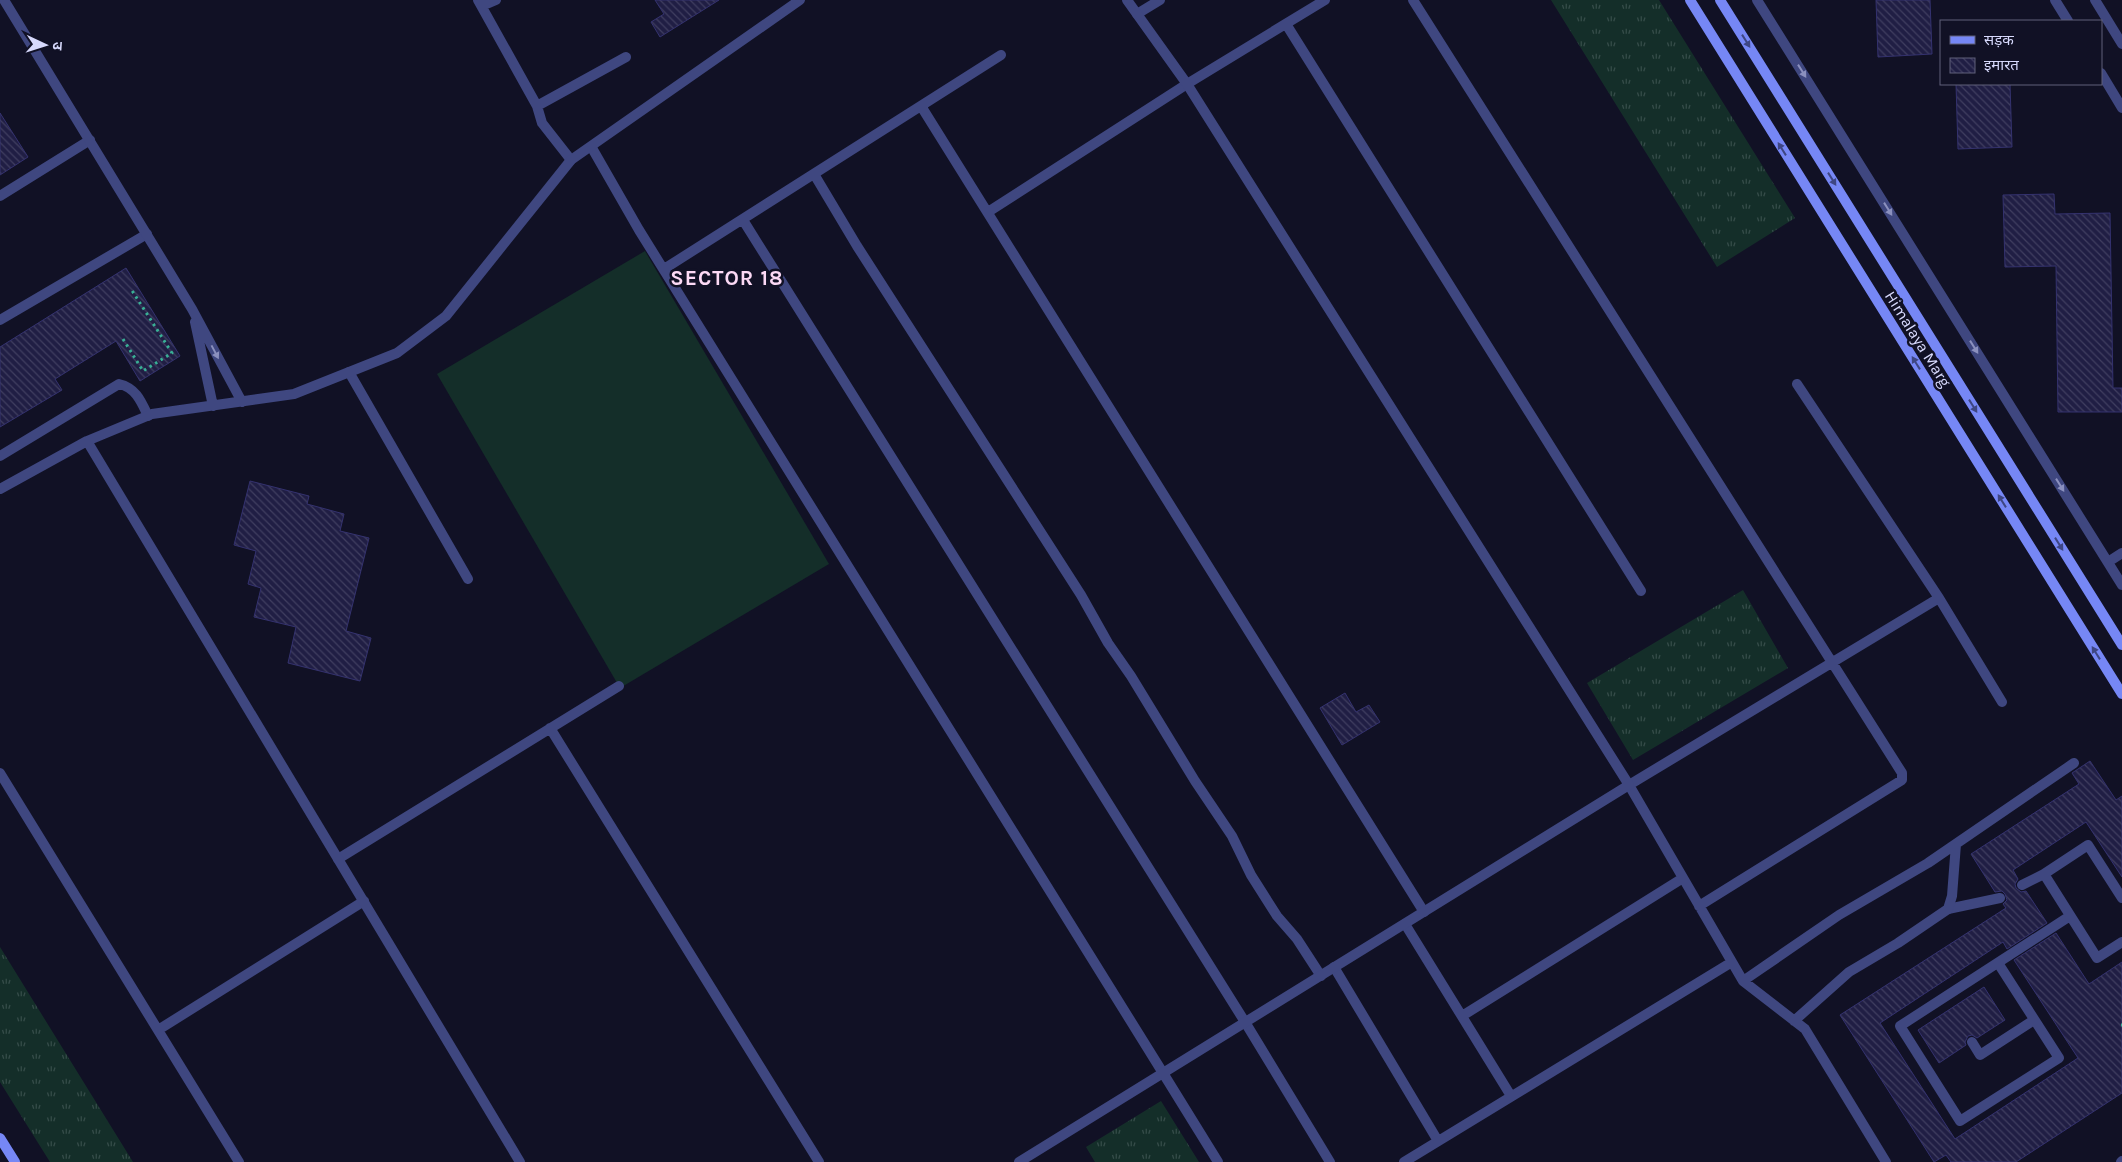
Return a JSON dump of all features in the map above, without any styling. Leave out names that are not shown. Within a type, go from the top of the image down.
[{"type":"main road","name":"Himalaya Marg","points":[[1690,0],[2122,694]]},
{"type":"main road","name":"Himalaya Marg","points":[[1720,0],[2122,645]]},
{"type":"main road","points":[[0,1138],[15,1162]]},
{"type":"street","points":[[4,0],[192,309],[242,402]]},
{"type":"street","points":[[496,0],[480,3],[537,106],[542,123],[571,160]]},
{"type":"street","points":[[0,489],[87,441],[148,416],[294,394],[397,353],[446,316],[571,160],[592,148],[800,0]]},
{"type":"street","points":[[1127,0],[1187,84],[1629,785],[1744,981],[1805,1029],[1886,1162]]},
{"type":"street","points":[[1137,14],[1160,0]]},
{"type":"street","points":[[988,212],[1187,84],[1325,0]]},
{"type":"street","points":[[1414,0],[1902,773],[1902,780],[1699,906]]},
{"type":"street","points":[[1758,0],[2122,585]]},
{"type":"street","points":[[2055,0],[2067,20]]},
{"type":"street","points":[[2095,0],[2122,44]]},
{"type":"street","points":[[1286,24],[1641,591]]},
{"type":"street","points":[[664,269],[1001,55]]},
{"type":"street","points":[[537,106],[626,57]]},
{"type":"street","points":[[2102,75],[2122,108]]},
{"type":"street","points":[[921,106],[1424,912]]},
{"type":"street","points":[[0,196],[90,140]]},
{"type":"street","points":[[592,148],[639,230],[1218,1162]]},
{"type":"street","points":[[814,174],[857,246],[1081,595],[1108,643],[1131,676],[1186,767],[1232,836],[1251,875],[1277,916],[1297,939],[1321,976]]},
{"type":"street","points":[[743,220],[1245,1022],[1330,1162]]},
{"type":"street","points":[[0,320],[147,234]]},
{"type":"street","points":[[192,309],[213,406]]},
{"type":"street","points":[[349,372],[468,579]]},
{"type":"street","points":[[0,456],[119,384],[130,386],[148,416]]},
{"type":"street","points":[[1797,384],[1939,598],[2002,702]]},
{"type":"street","points":[[87,441],[520,1162]]},
{"type":"street","points":[[2108,562],[2122,553]]},
{"type":"street","points":[[1019,1162],[1629,785],[1939,598]]},
{"type":"street","points":[[338,859],[619,686]]},
{"type":"street","points":[[550,728],[819,1162]]},
{"type":"street","points":[[1744,981],[1815,931],[1956,844],[2074,763]]},
{"type":"street","points":[[0,773],[238,1162]]},
{"type":"street","points":[[1948,909],[1952,896],[1956,844]]},
{"type":"street","points":[[2022,885],[2044,874],[2088,845],[2122,898]]},
{"type":"street","points":[[2044,874],[2097,958],[2122,942]]},
{"type":"street","points":[[1462,1016],[1683,878]]},
{"type":"street","points":[[1794,1020],[1849,972],[1948,909],[2000,898]]},
{"type":"street","points":[[158,1030],[364,901]]},
{"type":"street","points":[[1998,963],[2059,1058],[1960,1121],[1900,1026],[2070,916]]},
{"type":"street","points":[[1405,924],[1512,1096]]},
{"type":"street","points":[[1404,1162],[1732,962]]},
{"type":"street","points":[[1334,967],[1438,1141]]},
{"type":"street","points":[[1972,1042],[1980,1055],[2034,1020]]},
{"type":"path","points":[[123,339],[143,371],[172,353],[131,289]]},
{"type":"green space","points":[[1551,0],[1659,0],[1795,218],[1717,267]]},
{"type":"green space","points":[[645,251],[829,564],[620,688],[437,374]]},
{"type":"green space","points":[[1743,590],[1788,668],[1633,760],[1587,683]]},
{"type":"green space","points":[[0,947],[133,1162],[50,1162],[0,1082]]},
{"type":"green space","points":[[1161,1101],[1199,1162],[1095,1162],[1086,1147]]},
{"type":"building","points":[[655,0],[719,0],[660,37],[651,22],[664,14]]},
{"type":"building","points":[[1876,0],[1930,0],[1932,54],[1878,57]]},
{"type":"building","points":[[1956,85],[2010,85],[2012,147],[1958,149]]},
{"type":"building","points":[[0,113],[28,157],[0,175]]},
{"type":"building","points":[[2054,194],[2055,214],[2110,213],[2113,388],[2122,388],[2122,412],[2058,412],[2056,266],[2005,267],[2003,195]]},
{"type":"building","points":[[126,268],[180,356],[140,381],[116,341],[55,379],[62,390],[0,427],[0,347]]},
{"type":"building","points":[[250,481],[309,496],[307,504],[344,514],[340,531],[369,538],[346,631],[371,638],[360,681],[288,663],[296,627],[254,617],[261,588],[248,584],[256,551],[234,545]]},
{"type":"building","points":[[1345,693],[1356,712],[1369,705],[1380,722],[1342,745],[1320,708]]},
{"type":"building","points":[[2090,761],[2116,800],[2122,796],[2122,877],[2086,822],[2013,870],[2018,879],[2015,884],[2016,888],[2021,892],[2026,891],[2047,923],[2007,949],[2003,942],[1880,1023],[1955,1139],[2078,1058],[2014,960],[2056,933],[2089,984],[2122,962],[2122,1093],[2016,1162],[1951,1162],[1946,1155],[1934,1162],[1840,1015],[2006,908],[2003,904],[2007,900],[2005,894],[2002,891],[1995,892],[1971,854],[2079,784],[2072,773]]},
{"type":"building","points":[[1984,987],[2005,1020],[1977,1038],[1972,1035],[1968,1036],[1965,1042],[1966,1045],[1939,1063],[1918,1030]]},
{"type":"district","name":"SECTOR 18","points":[[727,278]]}]
